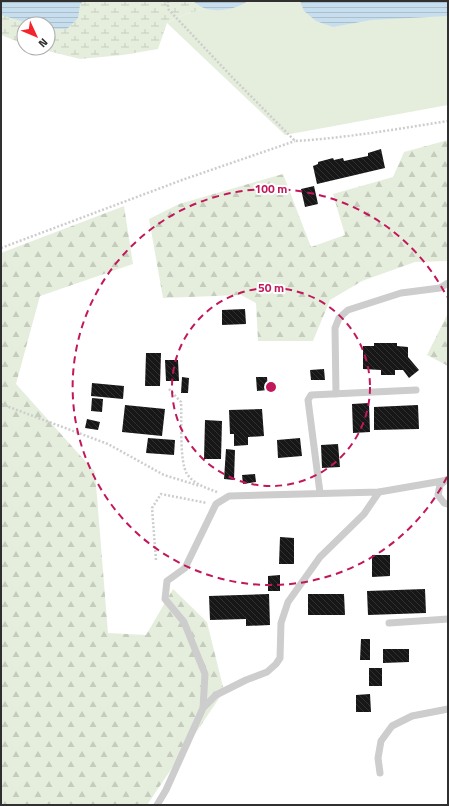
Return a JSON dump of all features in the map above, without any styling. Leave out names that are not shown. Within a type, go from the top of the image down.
[{"type":"lane","points":[[336,394],[335,328],[339,318],[348,310],[357,307],[402,293],[440,288],[448,283]]},
{"type":"lane","points":[[320,493],[308,400],[311,395],[416,390]]},
{"type":"lane","points":[[203,708],[205,674],[184,622],[165,599],[167,581],[185,568],[216,504],[229,496],[379,492],[447,480]]},
{"type":"lane","points":[[447,480],[440,485],[438,495],[448,504]]},
{"type":"lane","points":[[157,805],[166,790],[203,708],[216,695],[246,680],[267,672],[276,664],[280,658],[281,623],[288,602],[320,557],[364,514],[379,492]]},
{"type":"lane","points":[[389,623],[448,619]]},
{"type":"lane","points":[[380,773],[378,758],[380,742],[392,726],[412,716],[448,708]]},
{"type":"path","points":[[168,1],[168,9],[232,78],[296,141]]},
{"type":"path","points":[[1,248],[182,180],[296,141],[325,139],[448,121]]},
{"type":"path","points":[[169,390],[181,402],[183,463],[188,474],[200,486]]},
{"type":"path","points":[[1,404],[108,444],[164,475],[229,496]]},
{"type":"path","points":[[156,560],[152,508],[161,494],[216,504]]},
{"type":"green space","points":[[1,1],[193,1],[206,9],[188,13],[167,23],[158,49],[123,55],[80,59],[56,53],[56,16],[16,16],[16,41],[1,35]]},
{"type":"green space","points":[[193,1],[448,1],[448,105],[285,135],[167,23],[188,13],[205,9]]},
{"type":"green space","points":[[448,140],[448,261],[415,262],[362,281],[330,300],[313,341],[258,341],[256,303],[241,295],[163,298],[149,219],[179,204],[283,174],[311,247],[345,235],[333,194],[393,177],[404,152]]},
{"type":"green space","points":[[124,206],[133,264],[40,296],[16,384],[95,472],[108,633],[146,635],[173,589],[207,622],[224,691],[147,805],[1,805],[1,253]]},
{"type":"green space","points":[[448,313],[448,366],[427,355]]},
{"type":"water","points":[[1,1],[83,1],[80,5],[78,18],[67,29],[56,29],[56,16],[16,16],[16,20],[1,15]]},
{"type":"water","points":[[193,1],[248,1],[234,8],[212,10],[200,6]]},
{"type":"water","points":[[300,1],[448,1],[448,16],[371,20],[333,27],[316,21],[304,11]]},
{"type":"building","points":[[381,149],[385,168],[317,184],[313,166],[318,164],[318,162],[333,158],[334,160],[343,158],[344,161],[368,156],[368,153]]},
{"type":"building","points":[[314,186],[318,204],[305,207],[301,189]]},
{"type":"building","points":[[245,309],[246,324],[222,325],[222,310]]},
{"type":"building","points":[[374,343],[397,343],[397,346],[408,347],[408,357],[419,370],[409,378],[403,370],[395,370],[395,375],[381,375],[381,370],[363,369],[363,346],[374,346]]},
{"type":"building","points":[[146,353],[161,353],[160,386],[145,386]]},
{"type":"building","points":[[165,360],[178,360],[179,381],[166,381]]},
{"type":"building","points":[[324,369],[325,380],[311,380],[310,370]]},
{"type":"building","points":[[182,377],[189,378],[188,393],[181,393]]},
{"type":"building","points":[[256,377],[267,377],[268,390],[257,391]]},
{"type":"building","points":[[92,383],[124,386],[123,399],[91,396]]},
{"type":"building","points":[[92,398],[103,399],[102,412],[91,411]]},
{"type":"building","points":[[369,403],[370,432],[353,433],[352,404]]},
{"type":"building","points":[[125,405],[165,409],[162,436],[122,432]]},
{"type":"building","points":[[418,405],[419,429],[374,430],[374,407]]},
{"type":"building","points":[[262,409],[264,436],[248,437],[248,445],[234,446],[234,434],[230,434],[229,410]]},
{"type":"building","points":[[87,419],[100,422],[98,430],[85,428]]},
{"type":"building","points":[[205,420],[222,421],[221,459],[204,459]]},
{"type":"building","points":[[148,438],[175,440],[174,455],[146,453]]},
{"type":"building","points":[[300,438],[302,456],[278,458],[277,440]]},
{"type":"building","points":[[338,444],[340,467],[322,468],[321,445]]},
{"type":"building","points":[[226,449],[235,450],[234,480],[224,479]]},
{"type":"building","points":[[255,474],[256,482],[243,484],[242,475]]},
{"type":"building","points":[[280,537],[294,538],[294,564],[279,564]]},
{"type":"building","points":[[372,555],[390,555],[390,576],[372,577]]},
{"type":"building","points":[[280,575],[280,591],[268,591],[268,576]]},
{"type":"building","points":[[425,589],[426,613],[368,615],[367,591]]},
{"type":"building","points":[[269,594],[270,625],[246,626],[246,619],[210,620],[209,596]]},
{"type":"building","points":[[308,594],[344,594],[345,615],[308,615]]},
{"type":"building","points":[[361,639],[370,639],[370,660],[360,660]]},
{"type":"building","points":[[383,649],[409,649],[409,662],[383,663]]},
{"type":"building","points":[[369,668],[382,668],[382,686],[369,686]]},
{"type":"building","points":[[370,694],[371,712],[356,712],[356,695]]}]
